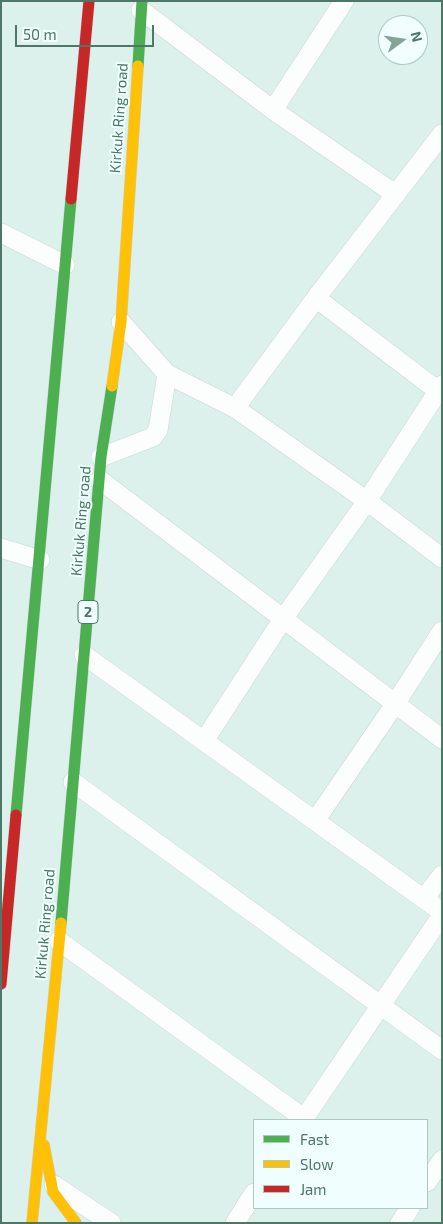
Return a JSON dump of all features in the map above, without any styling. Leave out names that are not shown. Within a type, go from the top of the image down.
[{"type":"main road","points":[[1,984],[89,1]]},
{"type":"main road","name":"Kirkuk Ring road","points":[[32,1223],[59,941],[101,457],[121,322],[142,6]]},
{"type":"main road","points":[[41,1131],[53,1192],[76,1223]]},
{"type":"street","points":[[273,110],[344,1]]},
{"type":"street","points":[[142,6],[273,110],[395,194]]},
{"type":"street","points":[[234,408],[442,134]]},
{"type":"street","points":[[1,233],[65,265]]},
{"type":"street","points":[[204,741],[283,619],[367,501],[440,390],[316,298]]},
{"type":"street","points":[[121,322],[167,374],[234,408],[367,501],[442,558]]},
{"type":"street","points":[[101,457],[153,437],[158,430],[167,374]]},
{"type":"street","points":[[100,480],[442,739]]},
{"type":"street","points":[[1,548],[40,560]]},
{"type":"street","points":[[315,821],[442,631]]},
{"type":"street","points":[[84,655],[424,899],[442,914],[305,1119]]},
{"type":"street","points":[[73,782],[380,1007],[442,1050]]},
{"type":"street","points":[[424,899],[442,875]]},
{"type":"street","points":[[59,941],[303,1119]]},
{"type":"street","points":[[428,1181],[442,1160]]},
{"type":"street","points":[[51,1183],[111,1223]]},
{"type":"street","points":[[234,1223],[253,1194]]},
{"type":"street","points":[[400,1223],[409,1209]]},
{"type":"shaded area","points":[[1,1],[442,1],[442,1223],[1,1223]]},
{"type":"traffic: fast","points":[[138,66],[142,1]]},
{"type":"traffic: fast","points":[[16,815],[71,199]]},
{"type":"traffic: fast","points":[[61,923],[101,457],[112,386]]},
{"type":"traffic: slow","points":[[112,386],[121,322],[138,66]]},
{"type":"traffic: slow","points":[[32,1223],[61,923]]},
{"type":"traffic: slow","points":[[44,1145],[53,1192],[76,1223]]},
{"type":"traffic: jam","points":[[71,199],[89,1]]},
{"type":"traffic: jam","points":[[1,984],[16,815]]}]
